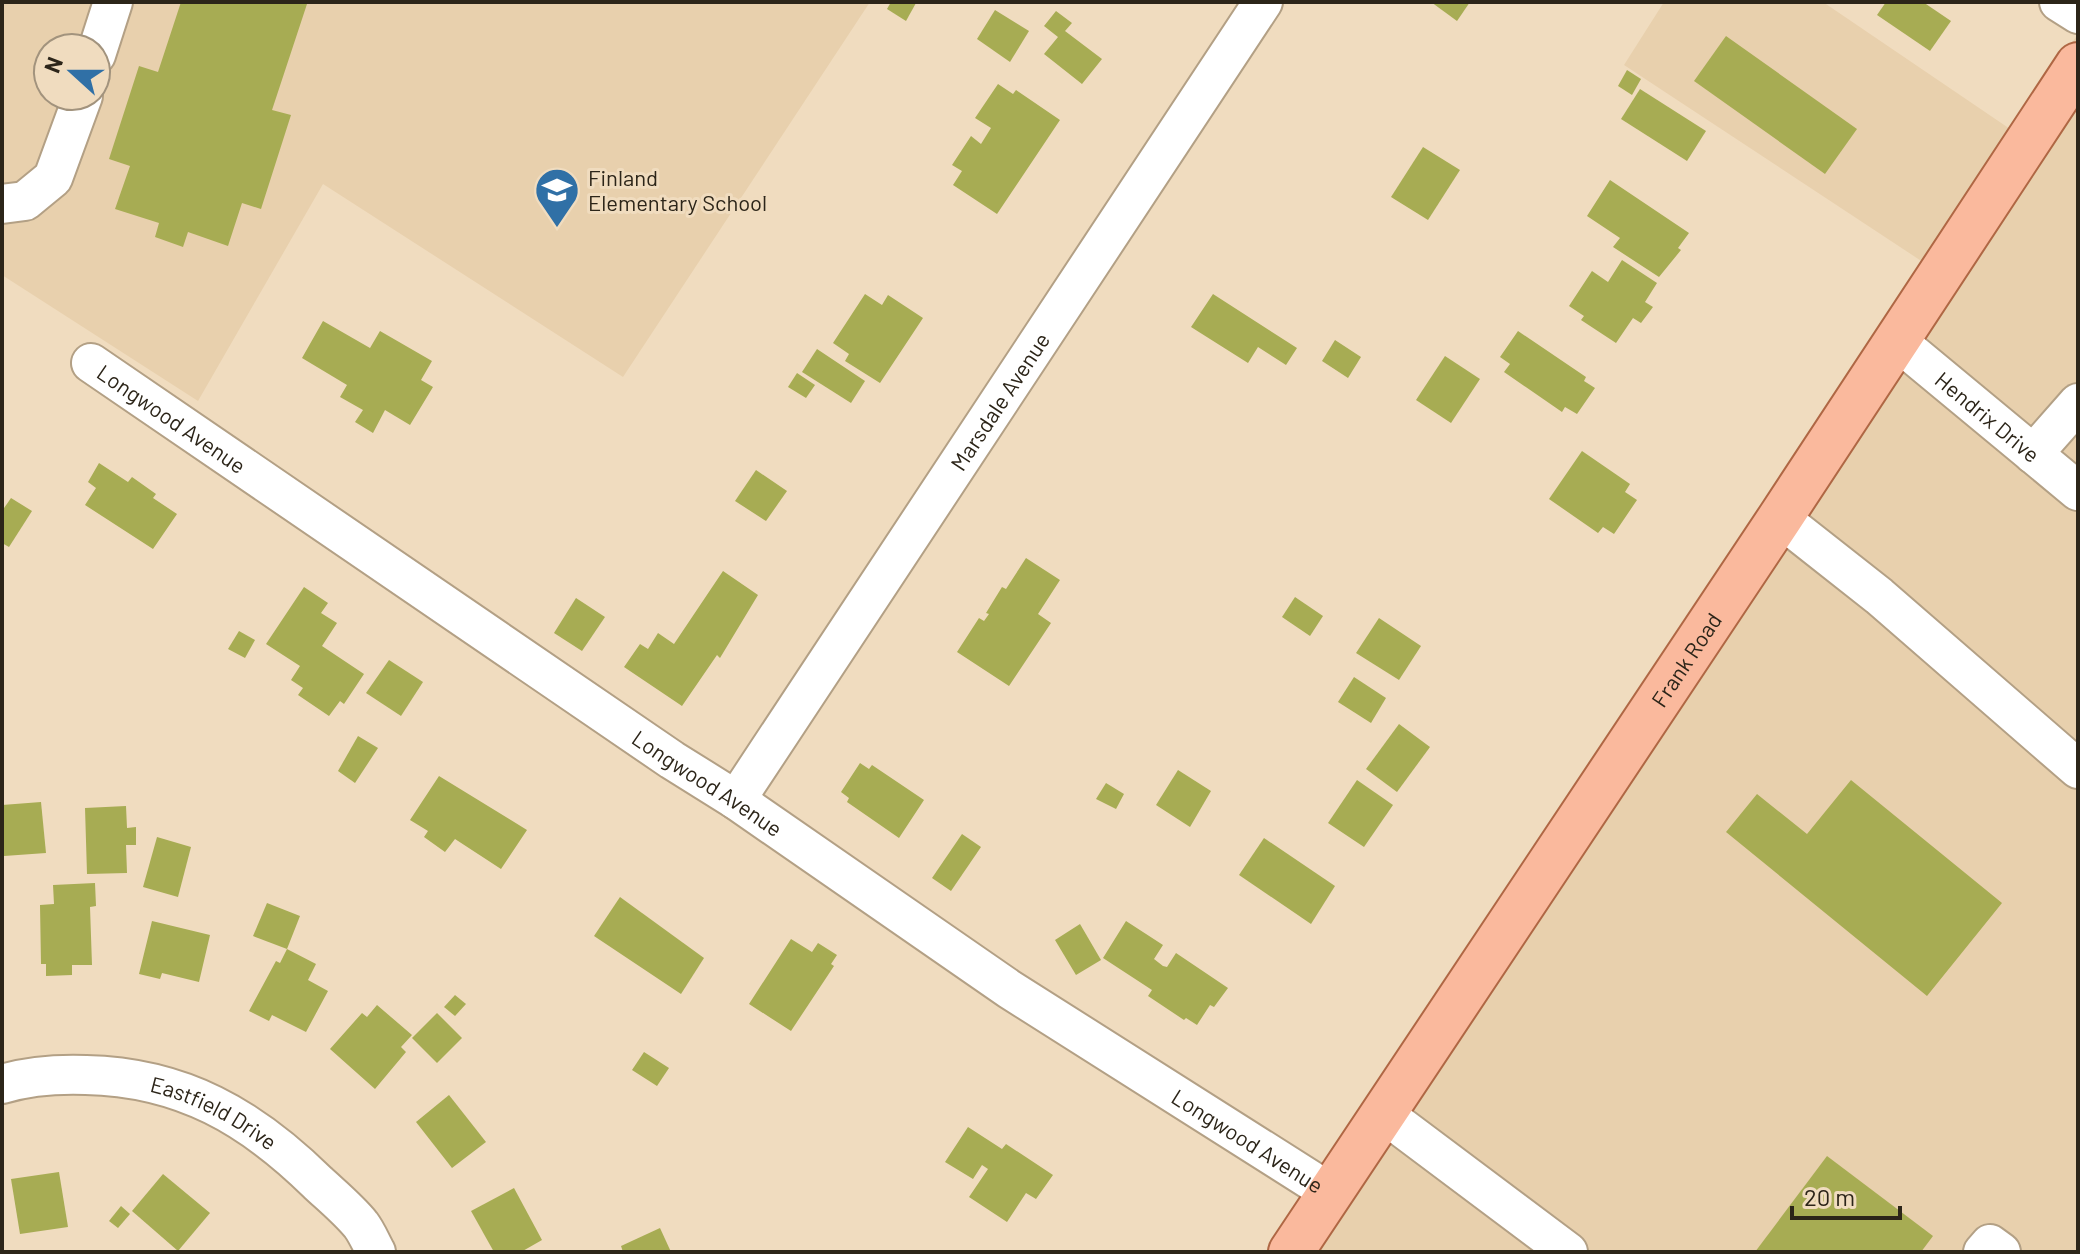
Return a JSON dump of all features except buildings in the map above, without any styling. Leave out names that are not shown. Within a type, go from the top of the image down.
[{"type":"main road","name":"Frank Road","points":[[1291,1252],[2078,65]]},
{"type":"street","points":[[103,32],[113,2]]},
{"type":"street","name":"Marsdale Avenue","points":[[736,800],[1263,2]]},
{"type":"street","points":[[2059,2],[2078,14]]},
{"type":"street","points":[[2,204],[25,201],[53,178],[77,112]]},
{"type":"street","name":"Hendrix Drive","points":[[1897,341],[2078,491]]},
{"type":"street","name":"Longwood Avenue","points":[[91,363],[1009,989],[1331,1193]]},
{"type":"street","points":[[2033,454],[2078,403]]},
{"type":"street","points":[[1780,518],[1879,596],[2078,769]]},
{"type":"street","name":"Eastfield Drive","points":[[2,1084],[58,1074],[114,1076],[165,1085],[215,1105],[264,1134],[309,1174],[361,1226],[376,1252]]},
{"type":"street","points":[[1384,1114],[1568,1252]]},
{"type":"street","points":[[1983,1252],[1990,1244],[2001,1252]]},
{"type":"shaded area","name":"Finland Elementary School","points":[[2,2],[870,2],[623,377],[323,184],[198,401],[2,275]]},
{"type":"shaded area","points":[[1664,2],[1823,2],[2013,131],[2078,34],[2078,1252],[1289,1252],[1935,270],[1624,65]]},
{"type":"place","name":"Finland Elementary School","points":[[557,229]]}]
